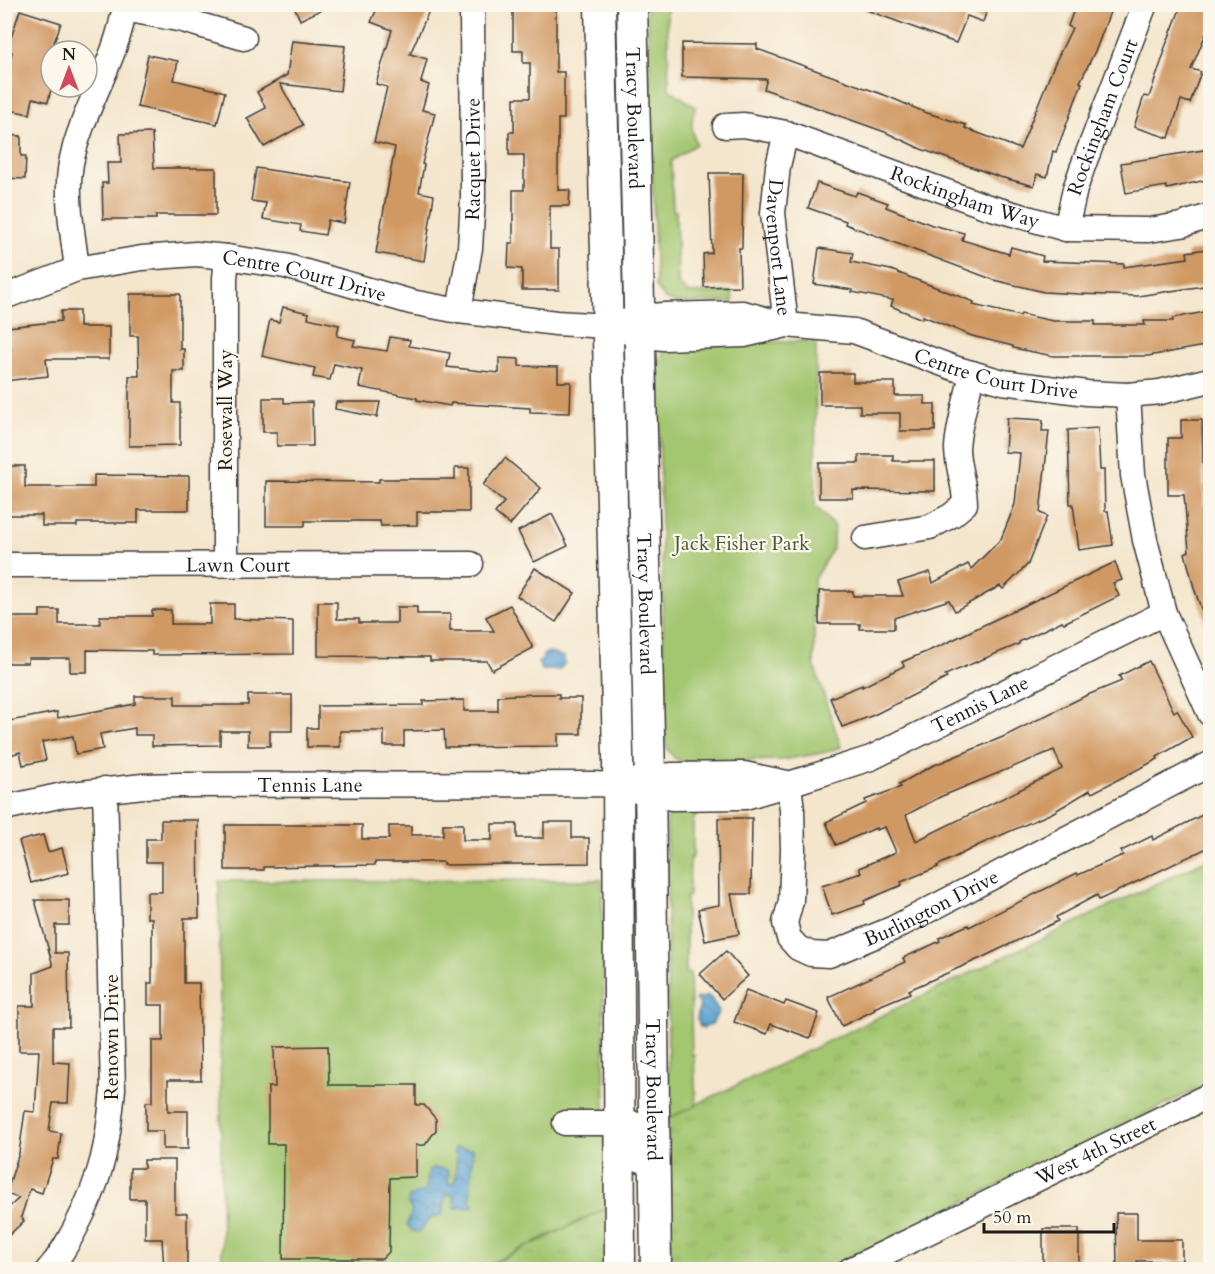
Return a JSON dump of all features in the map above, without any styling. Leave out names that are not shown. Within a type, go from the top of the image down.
[{"type":"main road","name":"Tracy Boulevard","points":[[600,4],[618,785],[620,1269]]},
{"type":"main road","name":"Tracy Boulevard","points":[[632,4],[650,786],[656,1269]]},
{"type":"street","name":"Racquet Drive","points":[[459,311],[470,248],[473,198],[472,4]]},
{"type":"street","name":"Rockingham Court","points":[[1066,229],[1080,173],[1145,4]]},
{"type":"street","points":[[77,269],[69,197],[71,163],[115,44],[124,7],[183,20],[244,38]]},
{"type":"street","name":"Rockingham Way","points":[[725,126],[744,125],[786,133],[985,206],[1066,229],[1149,230],[1181,225],[1210,216]]},
{"type":"street","name":"Davenport Lane","points":[[786,133],[778,166],[773,213],[786,325]]},
{"type":"street","name":"Centre Court Drive","points":[[4,297],[77,269],[142,258],[196,254],[227,256],[285,266],[392,297],[459,311],[556,323],[640,326],[664,338],[744,335],[786,325],[854,331],[1003,382],[1087,393],[1128,395],[1160,392],[1210,380]]},
{"type":"street","name":"Rosewall Way","points":[[225,563],[225,278],[227,256]]},
{"type":"street","points":[[865,538],[930,527],[952,515],[965,504],[965,487],[959,469],[957,446],[972,373]]},
{"type":"street","points":[[1128,395],[1133,475],[1145,540],[1164,613],[1210,714]]},
{"type":"street","name":"Lawn Court","points":[[4,565],[471,564]]},
{"type":"street","name":"Tennis Lane","points":[[4,808],[63,795],[105,789],[192,785],[593,784],[650,786],[673,798],[745,797],[871,758],[1164,613]]},
{"type":"street","name":"Burlington Drive","points":[[789,784],[793,850],[791,901],[785,923],[789,938],[798,948],[811,954],[829,955],[894,928],[1210,764]]},
{"type":"street","name":"Renown Drive","points":[[48,1269],[62,1253],[92,1196],[109,1137],[114,1089],[105,789]]},
{"type":"street","name":"West 4th Street","points":[[863,1267],[1210,1095]]},
{"type":"street","points":[[565,1123],[620,1122]]},
{"type":"street","name":"Tracy Boulevard","points":[[620,1122],[632,1122],[639,1127],[641,1176],[644,1188],[655,1204]]},
{"type":"green space","points":[[647,5],[667,5],[669,89],[696,107],[692,125],[696,144],[671,161],[673,210],[676,211],[678,284],[688,293],[732,292],[733,302],[676,303],[665,299],[656,287]]},
{"type":"green space","name":"Jack Fisher Park","points":[[816,342],[815,506],[835,527],[833,548],[814,579],[814,665],[841,747],[827,752],[782,760],[682,762],[671,754],[665,740],[658,363],[664,351],[678,345]]},
{"type":"green space","points":[[743,804],[743,811],[701,811],[693,820],[693,857],[690,858],[689,896],[686,897],[686,973],[690,974],[696,1106],[668,1118],[667,820],[673,811],[681,806]]},
{"type":"green space","points":[[1210,858],[1210,1083],[825,1269],[670,1269],[668,1118]]},
{"type":"green space","points":[[602,880],[606,1208],[479,1269],[222,1269],[219,881]]},
{"type":"green space","points":[[606,1208],[606,1269],[479,1270],[597,1213]]},
{"type":"water","points":[[548,652],[564,657],[565,663],[559,670],[542,670],[538,663]]},
{"type":"water","points":[[710,997],[719,1011],[712,1024],[704,1028],[700,1027],[697,1019],[700,1004],[695,1000]]},
{"type":"water","points":[[454,1148],[473,1149],[470,1204],[473,1208],[455,1208],[454,1196],[449,1194],[446,1196],[442,1215],[430,1218],[420,1232],[412,1231],[407,1224],[412,1211],[408,1204],[409,1197],[426,1190],[429,1170],[433,1168],[447,1170],[448,1184],[455,1183],[457,1153],[454,1153]]},
{"type":"building","points":[[293,4],[333,4],[300,20]]},
{"type":"building","points":[[379,4],[432,4],[410,54],[427,59],[421,82],[429,85],[422,110],[435,113],[422,164],[424,165],[419,192],[434,195],[424,261],[376,253],[395,147],[374,142],[387,87],[376,84],[392,30],[371,22]]},
{"type":"building","points":[[513,4],[556,4],[556,72],[564,72],[564,119],[558,119],[558,190],[570,190],[569,206],[550,206],[550,249],[559,249],[559,290],[522,290],[522,269],[508,268],[509,243],[513,243],[513,190],[524,190],[524,155],[509,155],[509,132],[514,132],[514,98],[530,98],[530,63],[523,63],[523,51],[513,51]]},
{"type":"building","points":[[858,4],[989,4],[983,22],[967,16],[956,43],[858,7]]},
{"type":"building","points":[[1076,4],[1113,4],[1097,47],[1080,82],[1082,83],[1056,152],[1053,151],[1047,177],[1037,174],[1034,186],[1000,177],[921,149],[885,132],[764,89],[767,79],[682,77],[682,43],[757,44],[757,49],[887,96],[924,112],[966,125],[965,128],[1020,149],[1054,65],[1072,28],[1068,26]]},
{"type":"building","points":[[1182,4],[1210,4],[1210,24],[1191,69],[1201,72],[1190,103],[1181,100],[1169,138],[1134,127],[1144,96],[1149,97]]},
{"type":"building","points":[[20,10],[61,23],[55,39],[39,39],[39,99],[49,99],[48,102],[33,98],[30,114],[4,109],[4,82],[12,52],[7,50]]},
{"type":"building","points":[[292,41],[345,46],[340,91],[280,84],[303,125],[264,147],[247,118],[266,108],[257,92],[287,75]]},
{"type":"building","points":[[148,55],[178,61],[174,80],[225,92],[217,124],[137,107]]},
{"type":"building","points":[[152,133],[154,168],[216,168],[216,215],[156,215],[156,219],[103,219],[102,183],[108,183],[107,163],[121,163],[120,134]]},
{"type":"building","points":[[4,135],[21,136],[21,156],[26,156],[25,179],[4,178]]},
{"type":"building","points":[[1210,149],[1210,179],[1167,189],[1166,186],[1126,193],[1121,163]]},
{"type":"building","points":[[256,168],[350,182],[344,223],[328,220],[325,235],[300,231],[301,225],[263,219],[266,203],[251,201]]},
{"type":"building","points":[[709,173],[743,173],[742,248],[739,248],[740,286],[704,287],[703,254],[712,253]]},
{"type":"building","points":[[817,183],[855,196],[857,192],[888,203],[886,207],[932,225],[964,233],[962,240],[1009,254],[1011,247],[1043,256],[1042,261],[1124,264],[1124,267],[1188,258],[1187,252],[1207,249],[1210,285],[1138,296],[1044,292],[994,280],[808,208]]},
{"type":"building","points":[[819,248],[853,253],[851,262],[891,270],[974,302],[973,305],[1020,316],[1021,314],[1053,321],[1095,321],[1095,325],[1145,325],[1144,321],[1173,321],[1173,318],[1210,311],[1210,345],[1148,356],[1053,356],[1013,348],[1013,346],[972,336],[923,316],[922,319],[891,306],[893,300],[852,292],[853,290],[814,284]]},
{"type":"building","points":[[130,294],[180,294],[180,349],[184,349],[184,371],[173,371],[173,403],[180,403],[180,445],[129,446],[129,376],[139,376],[138,336],[130,336]]},
{"type":"building","points":[[283,307],[309,313],[308,318],[339,325],[337,336],[355,340],[353,346],[387,351],[390,337],[410,340],[409,346],[450,353],[447,367],[499,373],[499,358],[519,359],[519,366],[558,367],[558,382],[571,382],[570,413],[530,412],[530,408],[451,403],[450,406],[417,400],[417,398],[359,387],[362,370],[334,364],[330,380],[313,377],[315,368],[262,356],[270,320],[279,322]]},
{"type":"building","points":[[61,311],[79,311],[79,327],[109,327],[109,359],[46,359],[48,376],[4,381],[4,344],[10,343],[8,327],[61,321]]},
{"type":"building","points":[[820,373],[853,373],[853,382],[895,382],[895,396],[925,396],[925,404],[935,404],[935,431],[900,431],[900,413],[860,413],[860,405],[820,405]]},
{"type":"building","points":[[263,398],[284,398],[284,403],[312,402],[313,446],[277,446],[277,432],[263,432]]},
{"type":"building","points":[[336,402],[380,402],[377,417],[335,409]]},
{"type":"building","points":[[1007,418],[1043,420],[1042,431],[1049,431],[1040,513],[1047,516],[1028,564],[1003,589],[1000,586],[955,611],[949,600],[894,618],[894,629],[860,629],[860,624],[819,624],[819,591],[853,591],[853,596],[903,596],[898,582],[930,572],[933,583],[968,564],[971,569],[1001,539],[1015,504],[1020,453],[1005,452]]},
{"type":"building","points":[[1181,420],[1202,420],[1204,505],[1210,504],[1210,628],[1208,629],[1185,553],[1189,551],[1184,495],[1168,495],[1168,438],[1181,438]]},
{"type":"building","points":[[1098,428],[1100,470],[1104,470],[1105,511],[1108,511],[1113,545],[1079,550],[1073,504],[1070,504],[1068,430]]},
{"type":"building","points":[[859,455],[893,455],[893,461],[935,461],[935,491],[853,490],[853,498],[819,498],[819,463],[859,463]]},
{"type":"building","points":[[505,458],[541,488],[510,525],[495,513],[504,502],[483,485]]},
{"type":"building","points":[[4,466],[25,466],[25,487],[94,487],[94,475],[189,476],[189,510],[138,510],[138,523],[77,523],[77,526],[42,526],[42,515],[4,515]]},
{"type":"building","points":[[455,468],[469,468],[469,512],[417,512],[417,525],[381,526],[380,521],[305,521],[305,526],[266,526],[266,481],[379,482],[379,479],[455,479]]},
{"type":"building","points":[[552,514],[568,546],[534,562],[518,531]]},
{"type":"building","points":[[1115,562],[1122,580],[1113,583],[1119,596],[1064,623],[1062,621],[1019,644],[945,675],[947,678],[874,715],[842,727],[830,698],[862,685],[862,687],[904,666],[902,662]]},
{"type":"building","points":[[535,568],[575,593],[556,622],[517,596]]},
{"type":"building","points":[[318,602],[337,602],[337,619],[359,619],[359,623],[397,623],[397,607],[417,607],[417,614],[450,614],[450,631],[494,631],[486,617],[510,605],[533,648],[492,670],[487,661],[430,661],[430,657],[318,656]]},
{"type":"building","points":[[210,604],[234,604],[234,619],[293,621],[293,654],[152,655],[152,651],[87,650],[87,672],[70,672],[70,658],[28,658],[28,663],[7,663],[7,653],[4,653],[6,617],[40,617],[40,610],[59,610],[59,624],[100,624],[100,616],[152,616],[152,610],[171,610],[171,624],[210,624]]},
{"type":"building","points":[[1149,661],[1174,712],[1177,710],[1192,737],[1157,757],[1158,759],[1092,793],[1090,790],[1052,813],[901,882],[902,885],[864,901],[865,904],[832,915],[822,886],[861,873],[859,868],[896,852],[885,827],[876,830],[876,828],[836,845],[826,822],[866,803],[865,800],[901,787],[899,784],[932,766],[1003,737],[1085,696],[1122,681],[1119,676]],"holes":[[[1054,750],[1062,769],[916,841],[906,815],[940,797]]]},
{"type":"building","points":[[559,694],[559,698],[581,698],[581,734],[558,734],[558,746],[445,747],[444,730],[404,731],[404,746],[384,746],[384,731],[340,731],[340,747],[307,747],[307,728],[318,728],[318,706],[423,705],[423,701],[464,700],[464,711],[498,711],[498,696]]},
{"type":"building","points":[[248,695],[292,695],[292,731],[270,731],[270,746],[248,746],[248,731],[220,731],[220,745],[152,746],[152,735],[135,735],[135,728],[100,734],[103,749],[76,754],[73,736],[42,742],[46,760],[23,765],[20,752],[4,757],[4,722],[57,712],[58,718],[135,704],[135,696],[175,696],[175,705],[248,705]]},
{"type":"building","points":[[1210,811],[1210,850],[1209,847],[1099,900],[1097,895],[1056,917],[1058,921],[909,990],[910,993],[874,1008],[875,1010],[842,1026],[828,997],[905,962],[903,958],[940,941],[939,938],[968,925],[969,927],[1077,873],[1078,875],[1123,855],[1121,851],[1152,836],[1153,840]]},
{"type":"building","points":[[718,818],[752,818],[751,894],[731,894],[739,934],[705,941],[698,909],[719,905]]},
{"type":"building","points":[[161,820],[198,820],[199,918],[184,918],[184,983],[199,983],[201,1080],[168,1080],[168,1111],[188,1111],[188,1149],[163,1149],[163,1131],[146,1131],[146,1102],[152,1102],[152,1041],[163,1041],[163,1005],[148,1005],[148,983],[152,983],[152,918],[147,918],[147,892],[162,892],[162,862],[146,862],[146,839],[161,839]]},
{"type":"building","points":[[544,822],[572,822],[572,838],[589,838],[589,863],[443,865],[443,862],[375,862],[375,865],[225,870],[225,825],[362,825],[362,839],[389,839],[389,826],[411,826],[411,835],[443,835],[443,824],[463,824],[463,840],[492,840],[492,824],[517,824],[517,838],[544,838]]},
{"type":"building","points":[[43,835],[48,852],[62,848],[69,873],[31,883],[19,841]]},
{"type":"building","points":[[35,900],[69,900],[69,925],[55,925],[55,953],[68,953],[69,1027],[53,1027],[53,1062],[70,1063],[68,1103],[53,1103],[49,1131],[61,1133],[58,1159],[53,1159],[42,1193],[30,1189],[21,1217],[24,1221],[4,1240],[4,1212],[19,1198],[6,1194],[19,1153],[25,1111],[35,1112],[39,1051],[19,1051],[19,1006],[34,1006],[34,973],[53,966]]},
{"type":"building","points":[[726,951],[748,976],[722,999],[700,974]]},
{"type":"building","points":[[746,990],[784,1005],[786,1001],[819,1013],[810,1038],[771,1024],[767,1034],[734,1022]]},
{"type":"building","points":[[328,1046],[329,1085],[416,1085],[416,1105],[424,1105],[436,1119],[436,1130],[425,1145],[416,1145],[416,1177],[390,1178],[389,1252],[382,1259],[283,1259],[284,1144],[268,1144],[268,1087],[275,1087],[274,1047]]},
{"type":"building","points":[[144,1160],[175,1160],[175,1213],[187,1213],[187,1269],[164,1269],[162,1239],[145,1239],[145,1199],[130,1199],[130,1168],[144,1168]]},
{"type":"building","points":[[1116,1213],[1137,1213],[1137,1240],[1182,1240],[1182,1261],[1137,1261],[1138,1268],[1117,1268]]},
{"type":"building","points":[[1043,1229],[1079,1229],[1079,1269],[1043,1269]]}]
